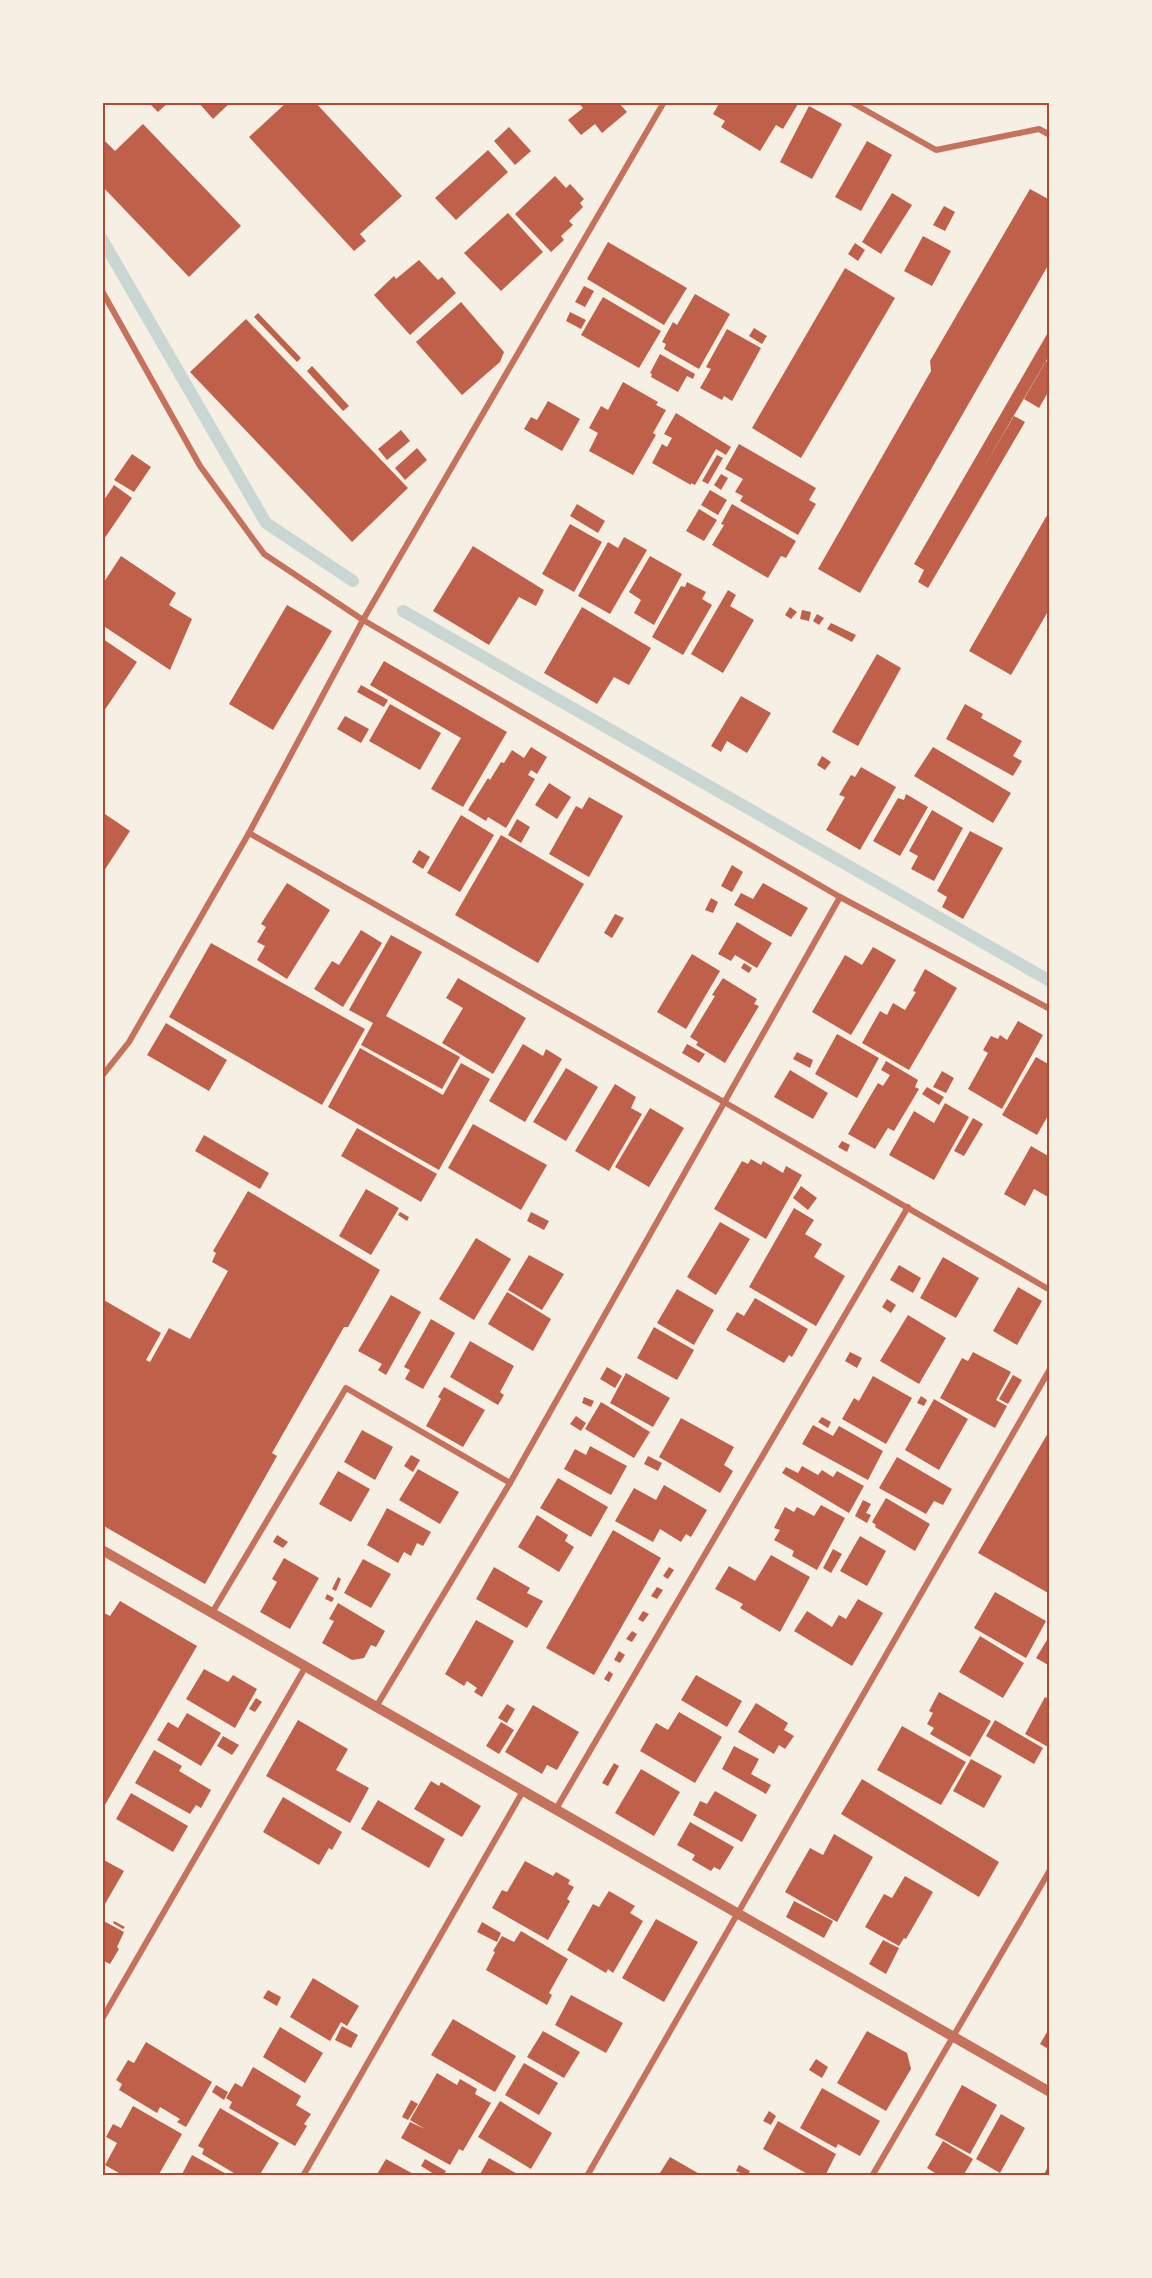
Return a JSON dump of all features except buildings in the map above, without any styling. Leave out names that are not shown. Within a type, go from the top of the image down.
[{"type":"street","points":[[102,1076],[129,1042],[249,833],[363,620],[664,102]]},
{"type":"street","points":[[851,102],[936,150],[1039,129],[1050,135]]},
{"type":"street","points":[[102,291],[200,466],[264,554],[363,620],[840,897],[1050,1009]]},
{"type":"street","points":[[249,833],[1050,1290]]},
{"type":"street","points":[[376,1707],[510,1483],[840,897]]},
{"type":"street","points":[[556,1809],[908,1208]]},
{"type":"street","points":[[587,2176],[1050,1369]]},
{"type":"street","points":[[212,1613],[346,1388],[510,1483]]},
{"type":"street","points":[[102,1550],[1050,2092]]},
{"type":"street","points":[[102,2019],[306,1666]]},
{"type":"street","points":[[303,2176],[524,1791]]},
{"type":"street","points":[[872,2176],[1050,1870]]},
{"type":"waterway","points":[[102,239],[266,523],[353,581]]},
{"type":"waterway","points":[[403,611],[1050,981]]}]
